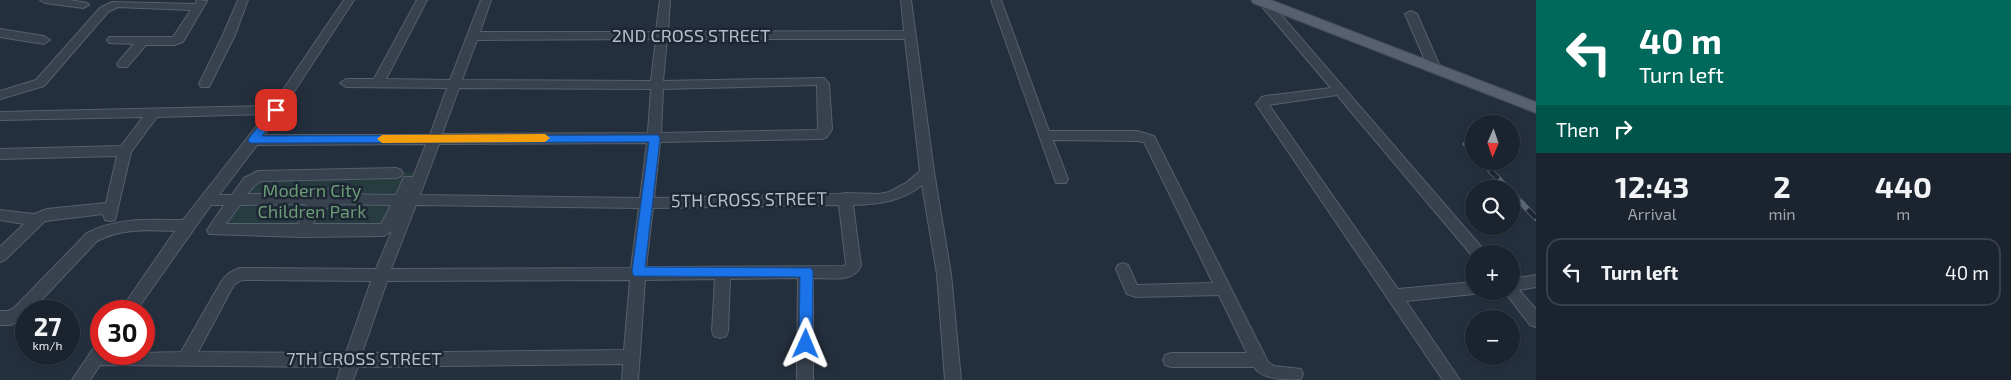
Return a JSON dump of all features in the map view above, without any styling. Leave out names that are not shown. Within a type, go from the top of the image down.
[{"type":"main road","points":[[1261,1],[1536,108]]},
{"type":"street","points":[[45,0],[83,5]]},
{"type":"street","points":[[205,84],[229,35],[243,0]]},
{"type":"street","points":[[136,300],[186,226],[276,110],[349,0]]},
{"type":"street","points":[[378,83],[422,0]]},
{"type":"street","points":[[345,380],[406,199],[434,138],[486,0]]},
{"type":"street","points":[[630,380],[638,272],[654,138],[665,0]]},
{"type":"street","points":[[906,0],[927,172],[944,274],[953,380]]},
{"type":"street","points":[[996,0],[1061,179]]},
{"type":"street","points":[[1261,1],[1471,245]]},
{"type":"street","points":[[113,40],[177,40],[201,3]]},
{"type":"street","points":[[0,95],[40,83],[109,6],[116,4],[201,3]]},
{"type":"street","points":[[1410,14],[1435,69]]},
{"type":"street","points":[[0,33],[44,40]]},
{"type":"street","name":"2ND CROSS STREET","points":[[472,36],[910,35]]},
{"type":"street","points":[[124,64],[143,41]]},
{"type":"street","points":[[254,140],[731,137],[824,133],[826,130],[822,82],[814,80],[657,85],[346,83]]},
{"type":"street","points":[[1340,92],[1271,99],[1266,100],[1262,104],[1452,380]]},
{"type":"street","points":[[0,116],[276,110]]},
{"type":"street","points":[[106,229],[125,152],[153,113]]},
{"type":"street","points":[[1044,135],[1137,136],[1149,139],[1258,360],[1267,372],[1295,374]]},
{"type":"street","points":[[0,154],[125,152]]},
{"type":"street","name":"5TH CROSS STREET","points":[[208,200],[406,199],[645,202],[892,197],[910,188],[927,172]]},
{"type":"street","points":[[302,231],[333,173]]},
{"type":"street","points":[[396,173],[258,176],[250,182],[214,229],[216,231],[384,230],[406,199],[409,181]]},
{"type":"street","points":[[185,360],[226,286],[230,280],[240,274],[847,272],[853,268],[844,198]]},
{"type":"street","points":[[0,256],[35,220],[47,214],[112,208]]},
{"type":"street","points":[[0,214],[35,220]]},
{"type":"street","points":[[0,318],[10,318],[20,312],[92,237],[106,229],[129,226],[186,226]]},
{"type":"street","points":[[1123,270],[1132,290],[1136,291],[1223,289]]},
{"type":"street","points":[[720,331],[723,272]]},
{"type":"street","points":[[805,380],[806,272]]},
{"type":"street","points":[[1520,284],[1536,281]]},
{"type":"street","points":[[1394,296],[1465,289]]},
{"type":"street","points":[[1519,300],[1536,320]]},
{"type":"street","name":"7TH CROSS STREET","points":[[155,358],[185,360],[352,360],[632,357]]},
{"type":"street","points":[[1172,360],[1258,360]]},
{"type":"street","points":[[80,380],[91,365]]},
{"type":"green space","name":"Modern City Children Park","points":[[253,170],[415,172],[389,231],[208,232]]},
{"type":"railway","points":[[1490,170],[1499,180]]},
{"type":"railway","points":[[1520,201],[1536,218]]},
{"type":"slow traffic","points":[[382,139],[545,138]]},
{"type":"route","points":[[276,110],[254,140],[654,138],[638,272],[806,272],[806,344]]}]
